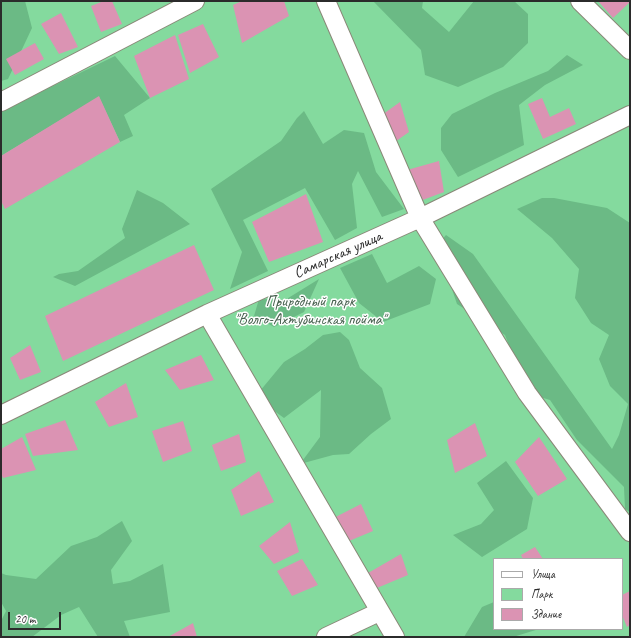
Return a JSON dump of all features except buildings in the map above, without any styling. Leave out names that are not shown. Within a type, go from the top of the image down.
[{"type":"street","points":[[1,102],[195,1]]},
{"type":"street","points":[[326,1],[420,218],[527,393],[630,532]]},
{"type":"street","points":[[580,1],[630,50]]},
{"type":"street","name":"Самарская улица","points":[[1,415],[207,314],[420,218],[630,115]]},
{"type":"street","points":[[207,314],[379,612],[395,637]]},
{"type":"street","points":[[326,637],[379,612]]},
{"type":"green space","name":"Природный парк \"Волго-Ахтубинская пойма\"","points":[[1,1],[630,1],[630,637],[1,637]]},
{"type":"green space","points":[[1,1],[25,1],[32,28],[8,79],[1,81]]},
{"type":"green space","points":[[373,1],[423,1],[422,8],[449,32],[474,1],[514,1],[528,14],[528,43],[503,67],[458,87],[425,75],[421,50]]},
{"type":"green space","points":[[567,55],[583,65],[545,85],[519,105],[524,145],[458,177],[441,150],[441,128],[452,114],[495,93],[548,71]]},
{"type":"green space","points":[[115,56],[150,98],[124,115],[133,136],[120,142],[99,97],[1,156],[1,111]]},
{"type":"green space","points":[[304,111],[323,144],[344,130],[364,133],[376,172],[404,209],[382,217],[358,171],[352,184],[357,228],[335,240],[305,188],[243,220],[268,271],[230,289],[242,252],[211,189],[281,141],[297,118]]},
{"type":"green space","points":[[137,190],[163,203],[190,224],[75,286],[53,277],[59,274],[78,271],[125,238],[122,229]]},
{"type":"green space","points":[[542,198],[554,198],[607,208],[630,223],[630,512],[625,509],[624,487],[577,440],[550,400],[527,393],[505,335],[457,304],[437,245],[446,235],[473,254],[612,449],[619,435],[628,404],[610,386],[599,359],[609,335],[591,323],[575,298],[579,269],[552,238],[517,209]]},
{"type":"green space","points":[[372,254],[387,283],[419,266],[436,279],[430,304],[383,322],[359,303],[340,268]]},
{"type":"green space","points":[[319,279],[304,312],[274,327],[254,316],[259,299],[285,300]]},
{"type":"green space","points":[[340,332],[349,340],[360,368],[382,388],[391,419],[371,434],[349,454],[333,455],[300,464],[320,437],[321,390],[284,418],[255,397],[284,362],[305,349],[323,335]]},
{"type":"green space","points":[[506,461],[533,498],[527,529],[482,557],[453,535],[481,524],[494,510],[477,483]]},
{"type":"green space","points":[[122,521],[132,541],[111,570],[113,584],[130,581],[163,564],[170,612],[124,621],[130,637],[98,637],[79,607],[61,615],[32,637],[1,637],[1,621],[6,611],[1,602],[1,573],[36,579],[71,546],[97,537]]},
{"type":"green space","points":[[493,602],[493,630],[536,630],[513,637],[464,637],[482,607]]}]
